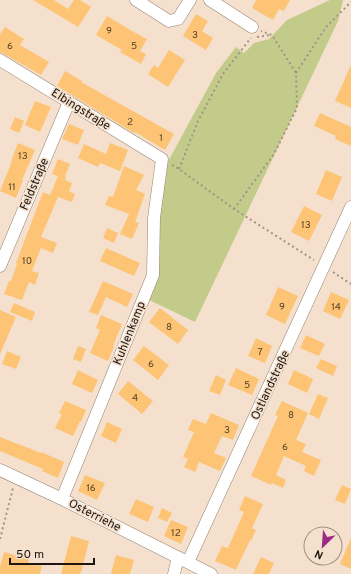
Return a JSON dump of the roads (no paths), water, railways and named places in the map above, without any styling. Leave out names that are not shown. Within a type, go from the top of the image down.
[{"type":"street","points":[[136,0],[168,21],[178,20],[190,0]]},
{"type":"street","points":[[210,0],[252,27]]},
{"type":"street","name":"Elbingstraße","points":[[0,60],[162,159]]},
{"type":"street","name":"Feldstraße","points":[[0,266],[69,102]]},
{"type":"street","name":"Kuhlenkamp","points":[[62,499],[153,275],[154,218],[162,159]]},
{"type":"street","name":"Ostlandstraße","points":[[174,574],[183,560],[351,207]]},
{"type":"street","name":"Osterriehe","points":[[0,470],[62,499],[211,574]]}]
